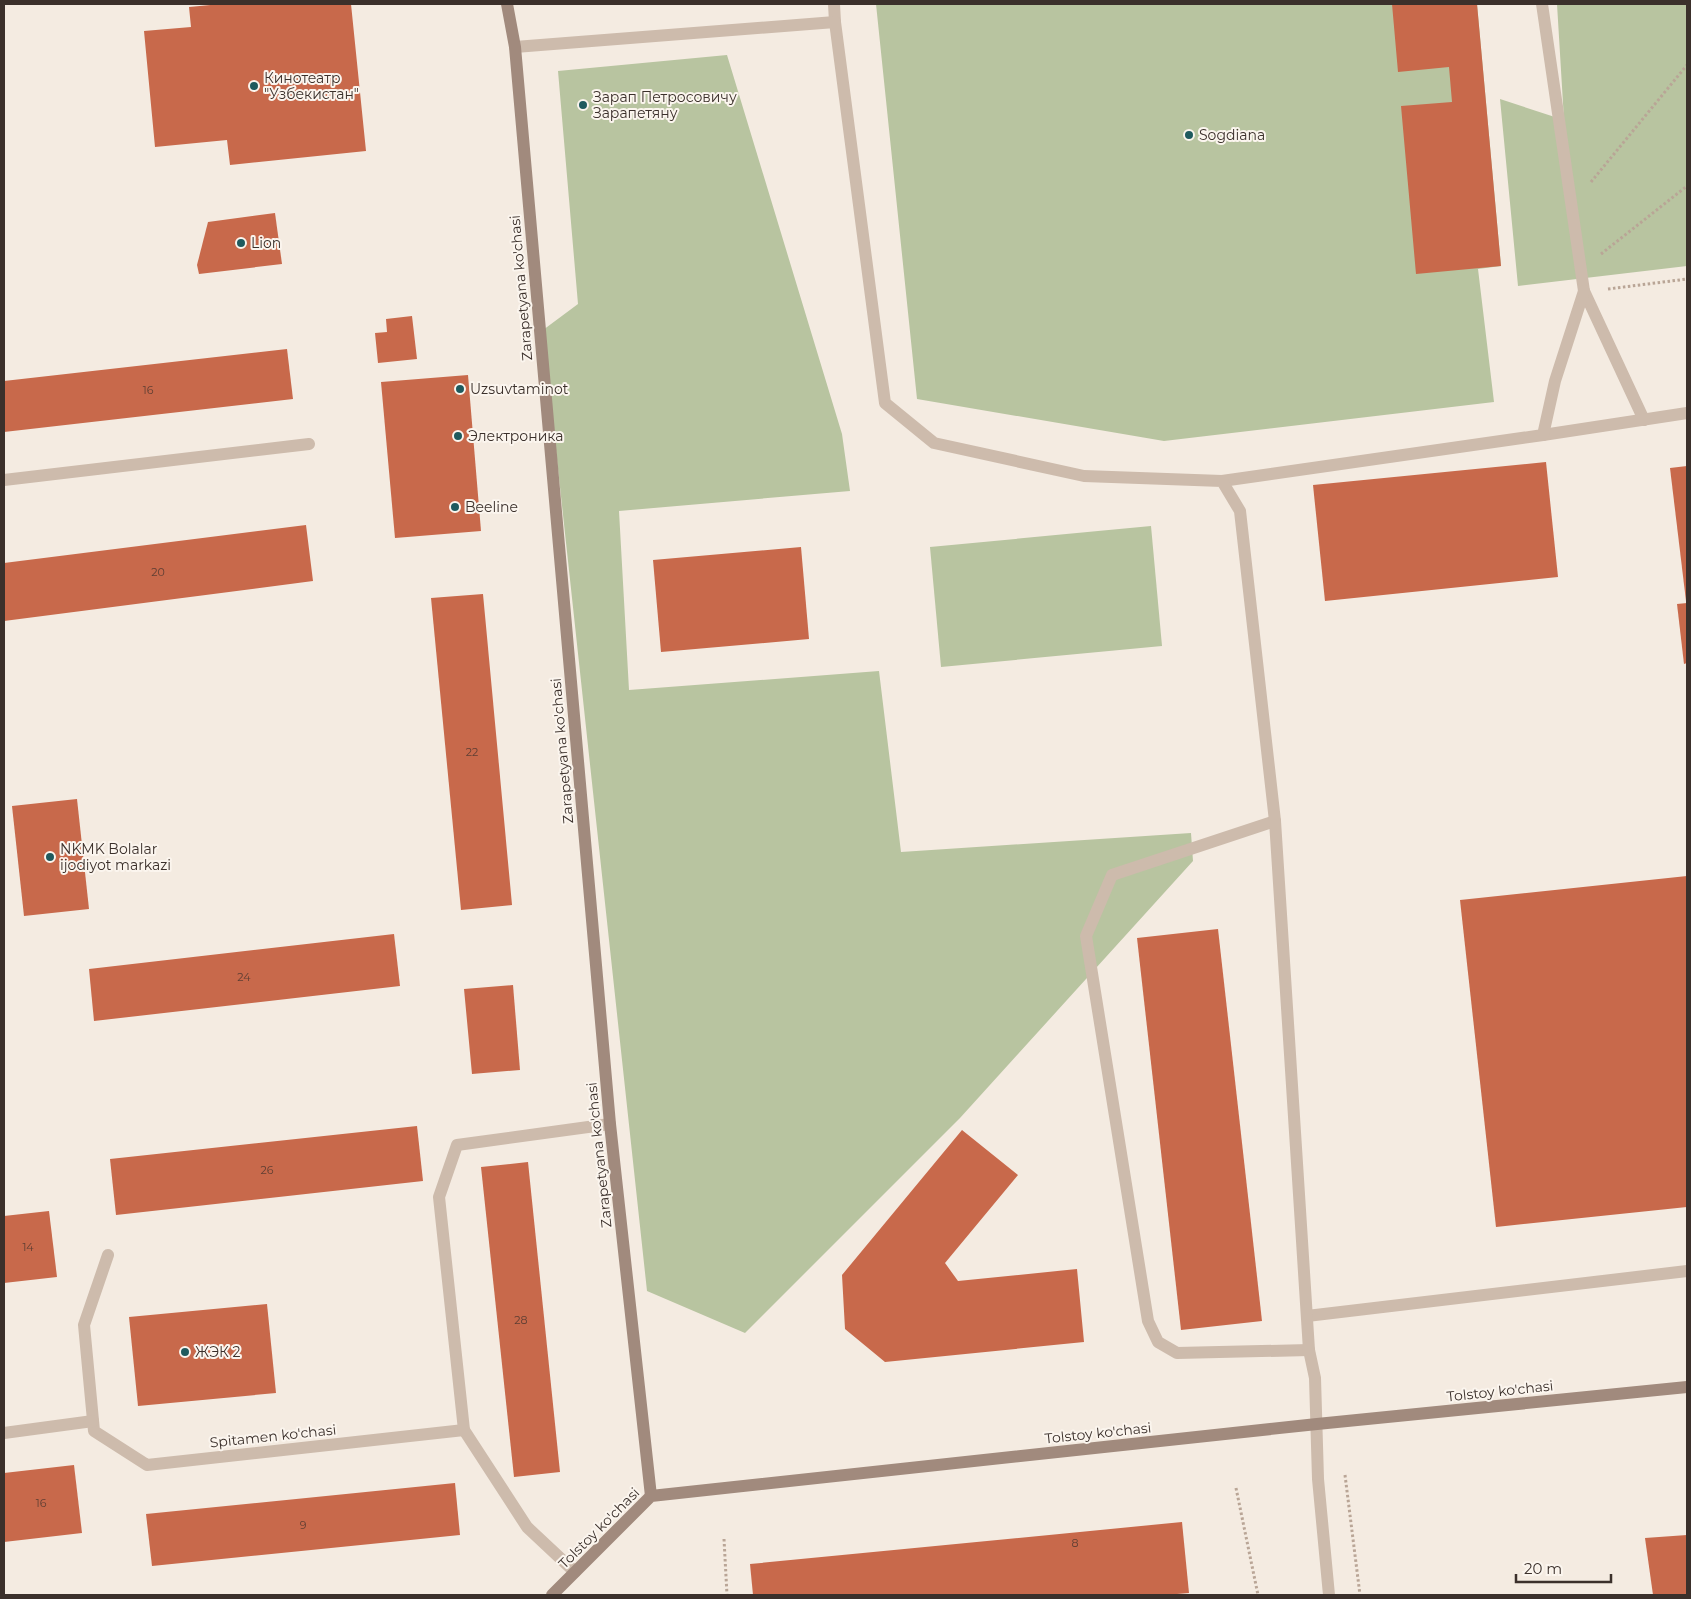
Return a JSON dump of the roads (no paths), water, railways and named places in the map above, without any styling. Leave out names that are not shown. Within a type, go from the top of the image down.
[{"type":"street","name":"Zarapetyana ko'chasi","points":[[506,4],[515,47],[610,1124],[651,1496]]},
{"type":"street","points":[[834,4],[885,403],[934,443],[1084,476],[1222,481],[1687,413]]},
{"type":"street","points":[[1542,4],[1573,204],[1584,291],[1644,420]]},
{"type":"street","points":[[515,47],[836,22]]},
{"type":"street","points":[[1543,435],[1555,381],[1584,291]]},
{"type":"street","points":[[4,480],[309,444]]},
{"type":"street","points":[[1222,481],[1240,511],[1275,821],[1309,1350],[1315,1378],[1318,1479],[1329,1595]]},
{"type":"street","points":[[1275,821],[1112,875],[1086,936],[1148,1322],[1158,1342],[1177,1353],[1309,1350]]},
{"type":"street","points":[[575,1572],[526,1527],[464,1430],[439,1197],[457,1144],[610,1124]]},
{"type":"street","points":[[4,1433],[94,1426],[84,1325],[108,1255]]},
{"type":"street","points":[[1307,1316],[1687,1271]]},
{"type":"street","name":"Tolstoy ko'chasi","points":[[552,1595],[651,1496],[1317,1424],[1687,1387]]},
{"type":"street","name":"Spitamen ko'chasi","points":[[94,1426],[147,1465],[464,1430]]},
{"type":"place","name":"Кинотеатр \"Узбекистан\"","points":[[254,86]]},
{"type":"place","name":"Зарап Петросовичу Зарапетяну","points":[[583,105]]},
{"type":"place","name":"Sogdiana","points":[[1189,135]]},
{"type":"place","name":"Lion","points":[[241,243]]},
{"type":"place","name":"Uzsuvtaminot","points":[[460,389]]},
{"type":"place","name":"Электроника","points":[[458,436]]},
{"type":"place","name":"Beeline","points":[[455,507]]},
{"type":"place","name":"NKMK Bolalar ijodiyot markazi","points":[[50,857]]},
{"type":"place","name":"ЖЭК 2","points":[[185,1352]]}]
